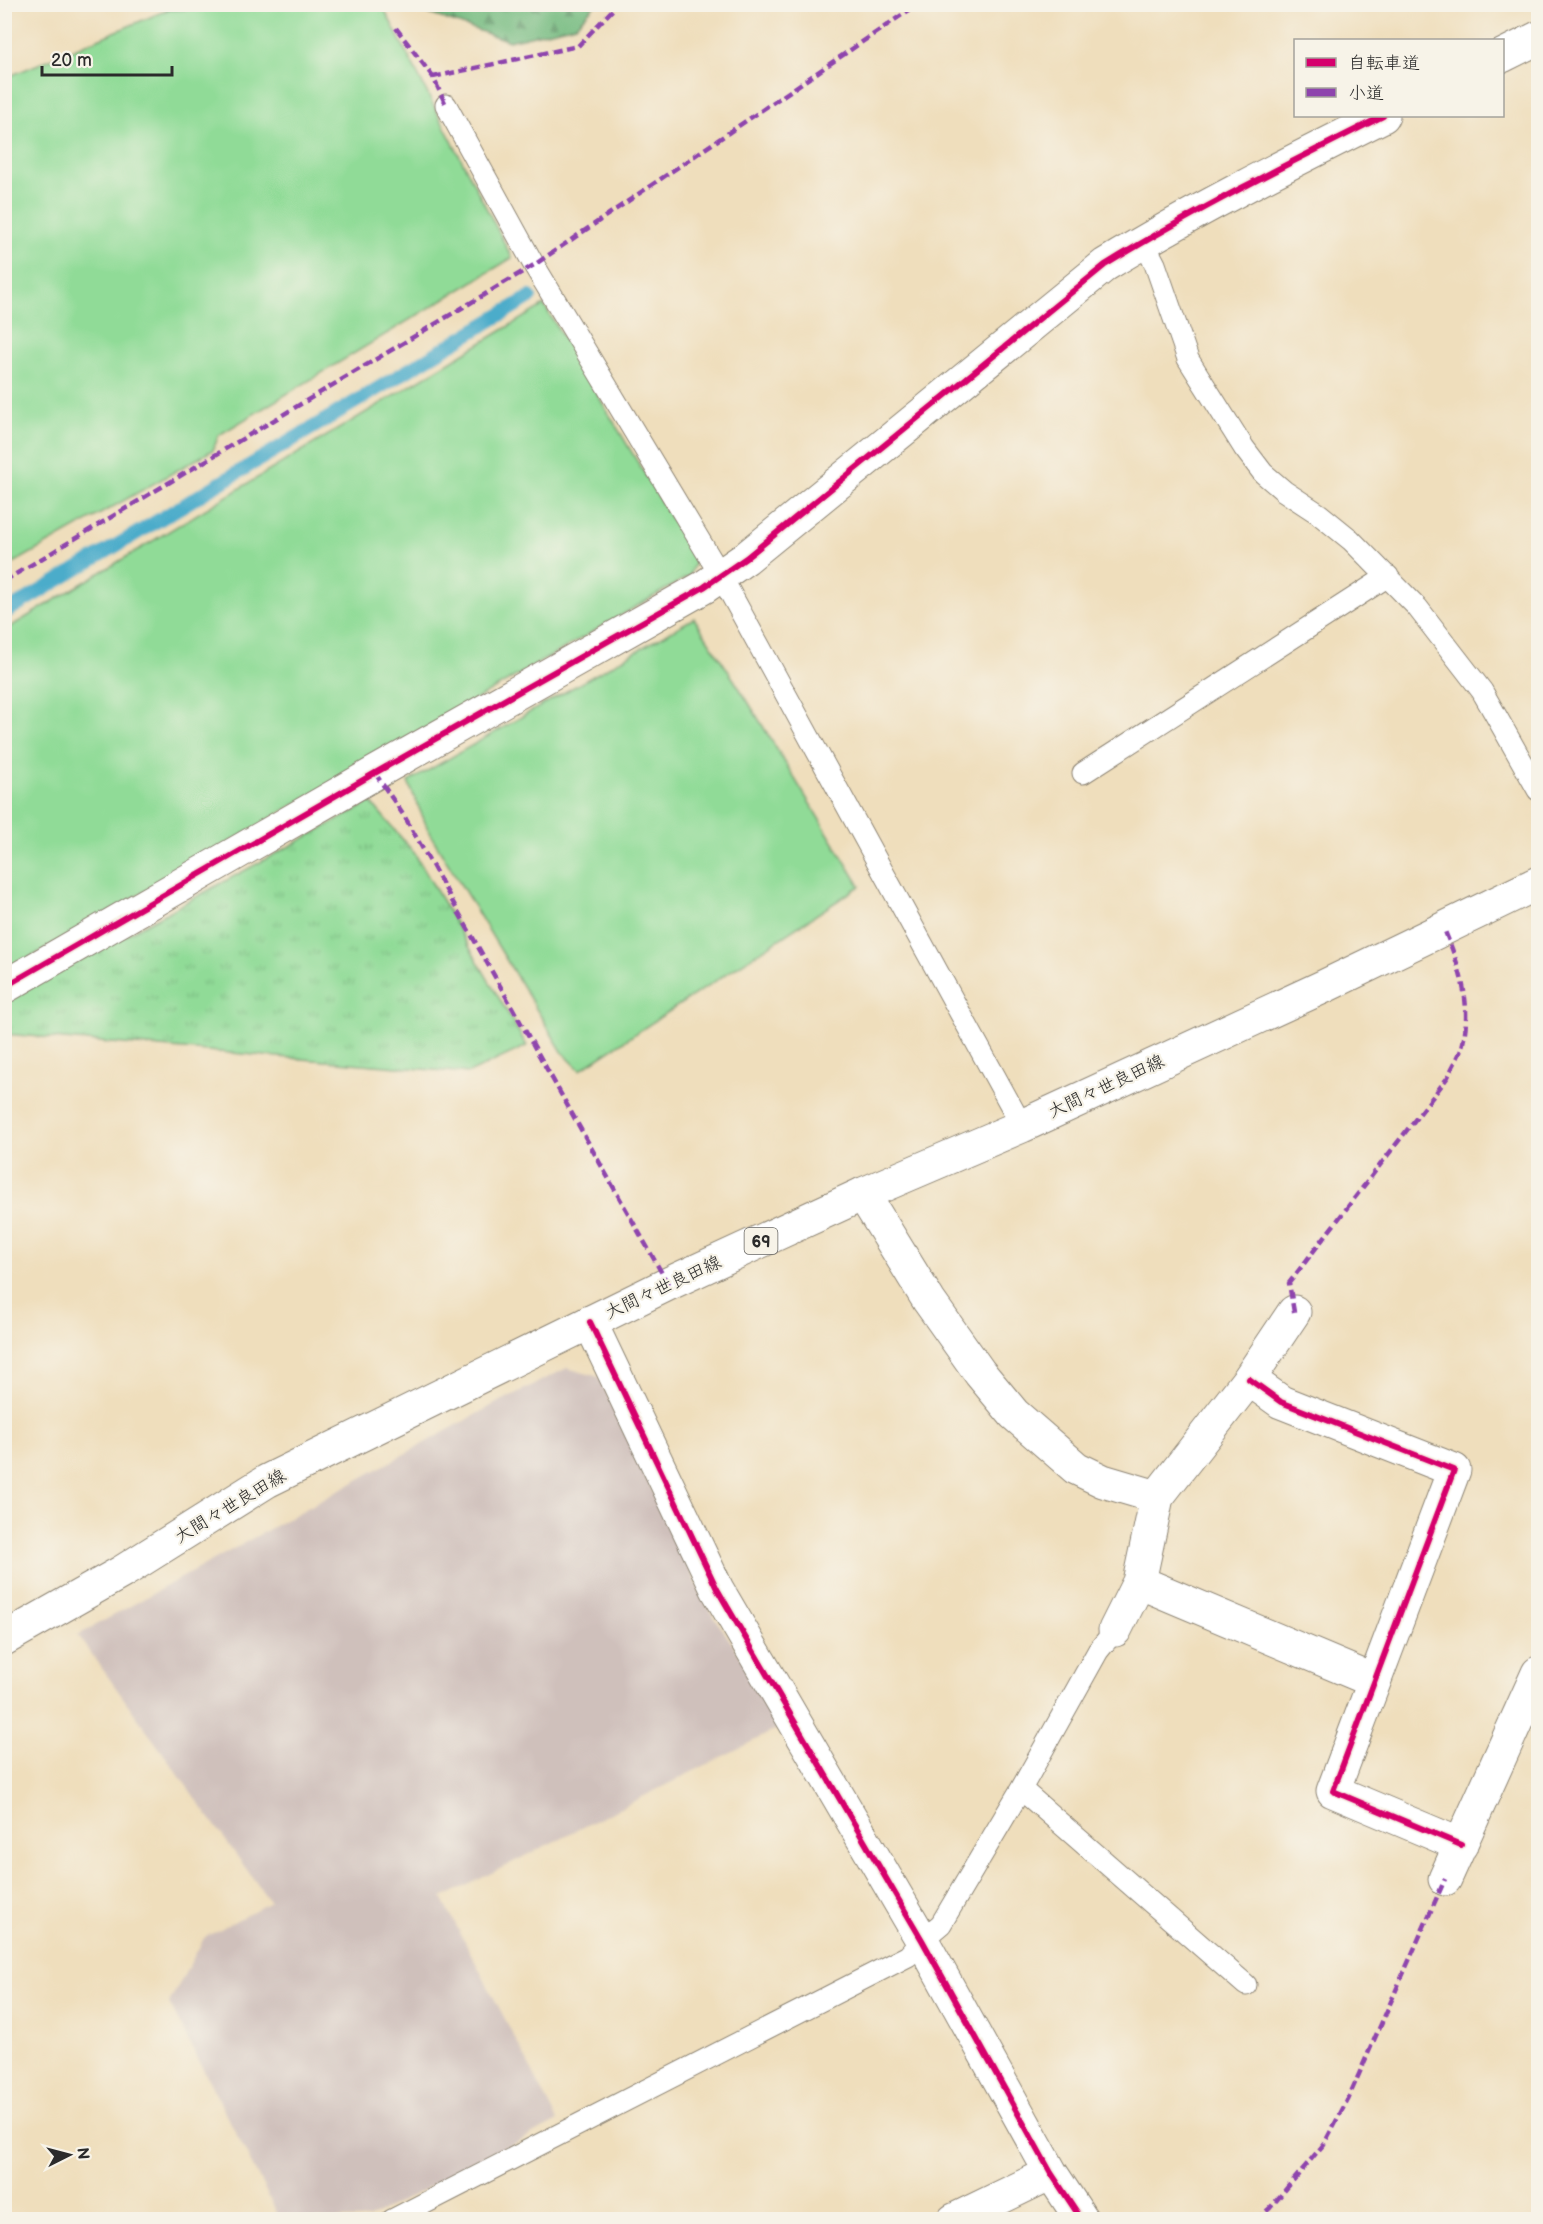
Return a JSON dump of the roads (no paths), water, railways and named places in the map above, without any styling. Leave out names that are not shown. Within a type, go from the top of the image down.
[{"type":"street","points":[[1504,56],[1539,38]]},
{"type":"street","points":[[4,987],[721,576],[1105,266],[1143,242],[1269,173],[1381,117]]},
{"type":"street","name":"大間々世良田線","points":[[4,1639],[122,1572],[267,1480],[590,1322],[863,1194],[1022,1126],[1325,986],[1539,883]]},
{"type":"street","points":[[863,1194],[929,1301],[980,1373],[1014,1414],[1076,1468],[1103,1481],[1157,1497]]},
{"type":"street","points":[[1115,1630],[1139,1582],[1157,1497],[1249,1379],[1294,1312]]},
{"type":"street","points":[[590,1322],[717,1589],[922,1940],[1051,2173],[1082,2220]]},
{"type":"street","points":[[1249,1379],[1281,1402],[1454,1470],[1333,1791],[1461,1845]]},
{"type":"street","points":[[1139,1582],[1374,1681]]},
{"type":"street","points":[[1445,1879],[1539,1673]]},
{"type":"street","points":[[954,2220],[1051,2173]]},
{"type":"lane","points":[[446,105],[534,265],[721,576],[1022,1126]]},
{"type":"lane","points":[[1143,242],[1155,264],[1188,359],[1244,448],[1263,472],[1284,491],[1319,514],[1351,540],[1417,607],[1482,691],[1539,790]]},
{"type":"lane","points":[[1083,773],[1388,576]]},
{"type":"lane","points":[[392,2220],[908,1956],[941,1924],[1098,1652],[1115,1630]]},
{"type":"lane","points":[[1021,1789],[1246,1985]]},
{"type":"waterway","points":[[4,613],[530,297]]}]
